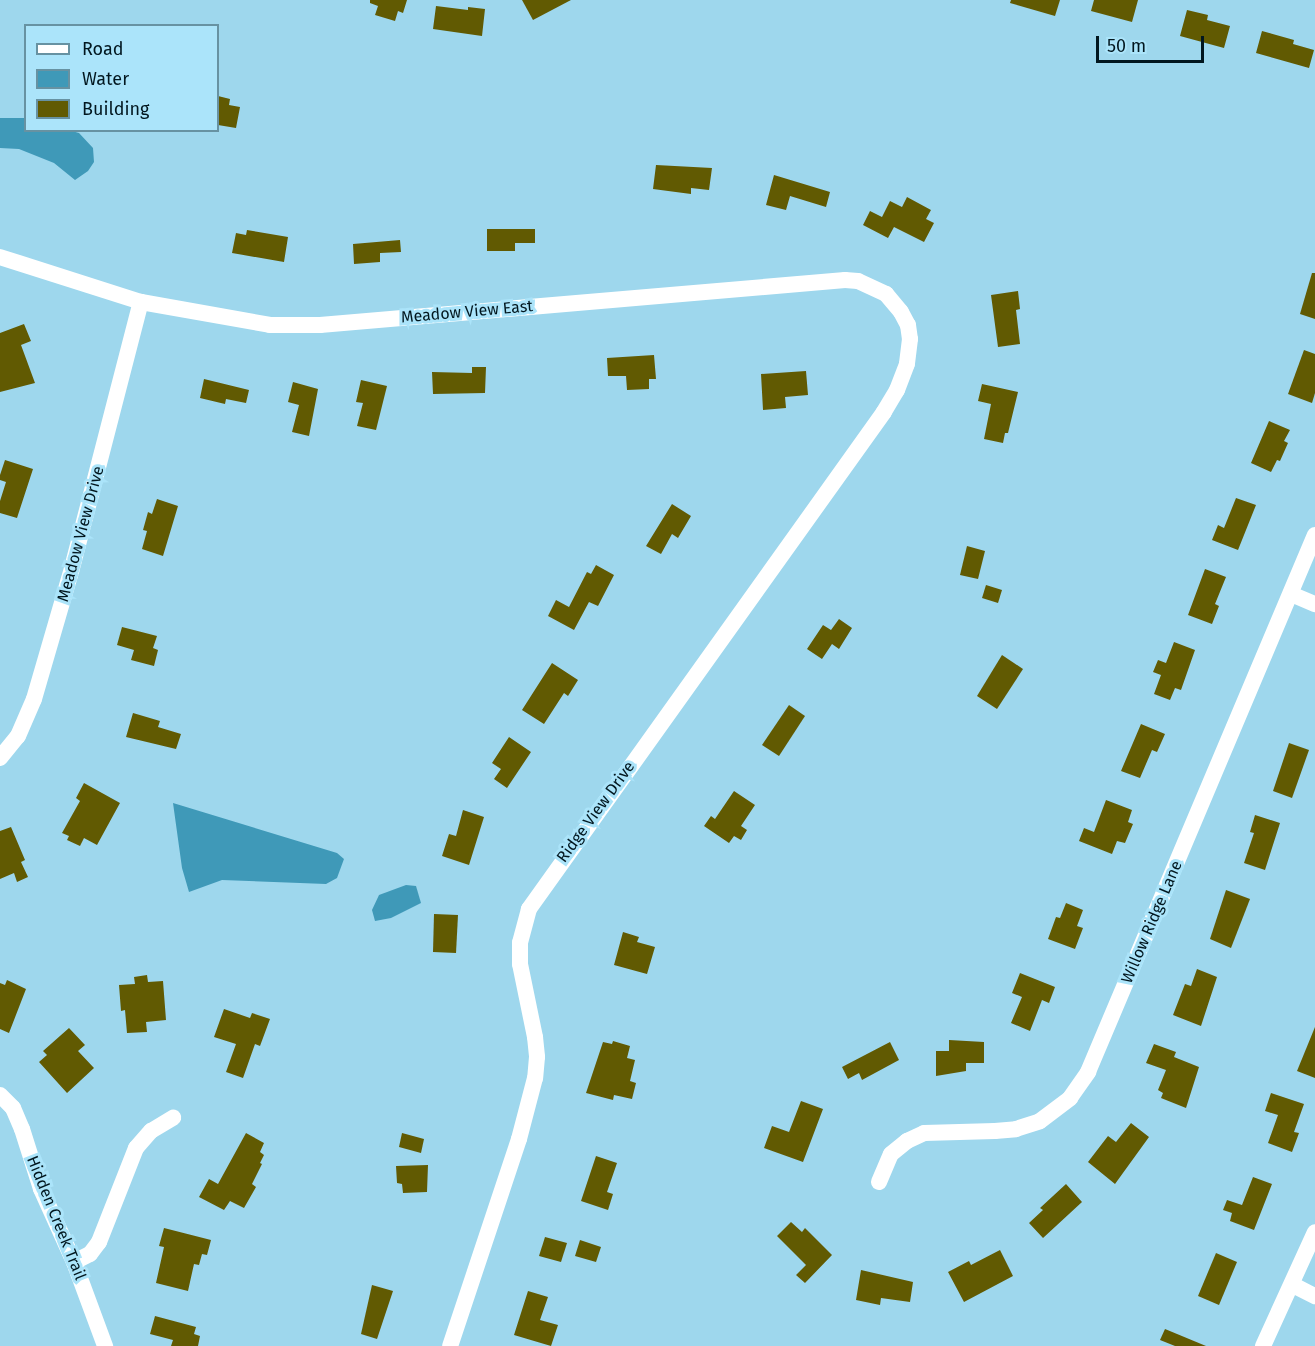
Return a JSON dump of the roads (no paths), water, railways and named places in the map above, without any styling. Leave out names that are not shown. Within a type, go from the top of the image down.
[{"type":"street","name":"Meadow View East","points":[[0,257],[141,302],[270,325],[320,325],[845,280],[873,286],[886,294],[901,312],[910,339]]},
{"type":"street","name":"Meadow View Drive","points":[[0,758],[18,736],[34,699],[75,557],[141,302]]},
{"type":"street","name":"Ridge View Drive","points":[[450,1346],[519,1139],[535,1078],[537,1057],[535,1038],[520,964],[521,934],[529,909],[884,412],[897,390],[907,364],[910,339]]},
{"type":"street","name":"Willow Ridge Lane","points":[[879,1182],[891,1154],[924,1133],[1016,1129],[1040,1121],[1070,1098],[1088,1072],[1315,535]]},
{"type":"street","points":[[1291,594],[1315,604]]},
{"type":"street","name":"Hidden Creek Trail","points":[[0,1095],[13,1108],[22,1129],[41,1189],[74,1262],[105,1346]]},
{"type":"street","points":[[74,1262],[90,1254],[99,1242],[135,1148],[151,1131],[173,1118]]},
{"type":"street","points":[[1263,1346],[1293,1285],[1315,1232]]},
{"type":"street","points":[[1293,1285],[1315,1296]]},
{"type":"water","points":[[0,118],[24,118],[24,132],[79,133],[93,148],[94,162],[88,171],[75,180],[54,163],[19,149],[0,148]]},
{"type":"water","points":[[173,803],[337,853],[344,859],[337,878],[326,884],[222,880],[189,892],[182,868]]},
{"type":"water","points":[[406,885],[416,886],[421,903],[391,918],[375,921],[372,910],[379,895]]}]
